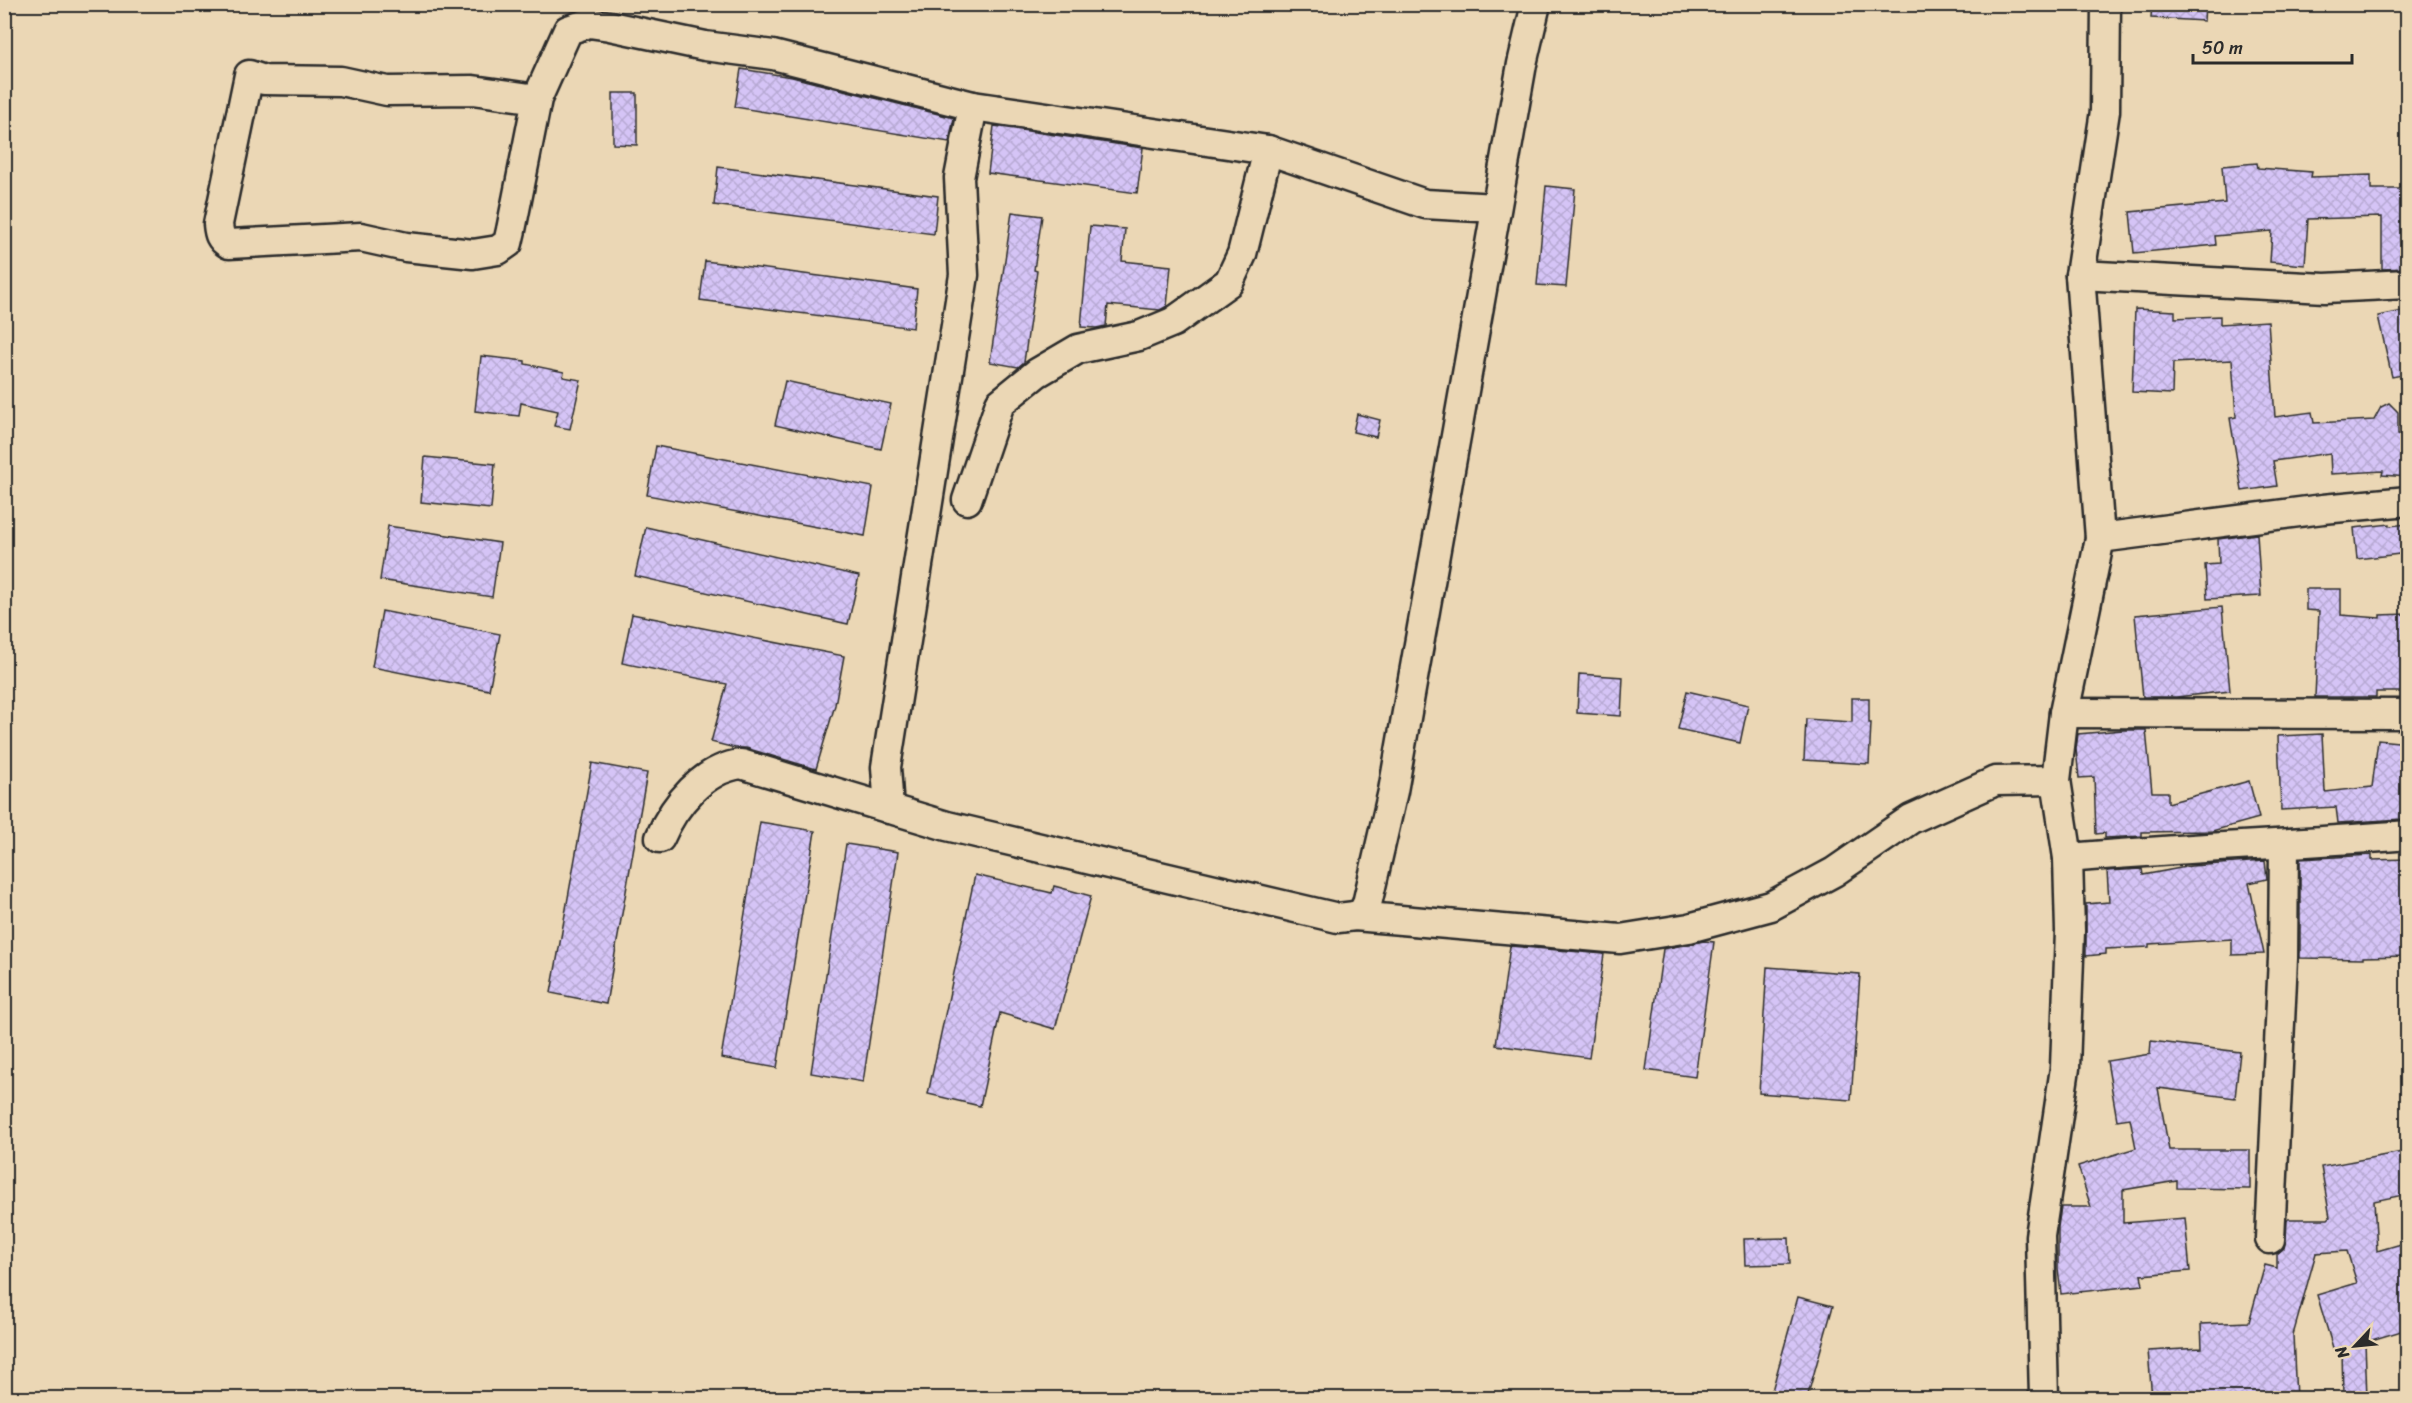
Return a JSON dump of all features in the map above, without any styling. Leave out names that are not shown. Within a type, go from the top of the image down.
[{"type":"street","points":[[1355,916],[1363,912],[1367,904],[1393,791],[1522,64],[1536,4]]},
{"type":"street","points":[[2044,1398],[2040,1236],[2065,1068],[2070,931],[2068,858],[2056,780],[2064,713],[2100,538],[2080,275],[2105,111],[2106,4]]},
{"type":"street","points":[[537,99],[473,90],[387,91],[341,81],[264,80],[249,75],[218,224],[219,235],[228,244],[361,237],[406,246],[472,254],[498,250],[508,243],[537,99],[568,30],[589,23],[705,46],[773,56],[973,106],[1268,150],[1425,204],[1496,208]]},
{"type":"street","points":[[890,809],[886,767],[964,275],[959,178],[973,106]]},
{"type":"street","points":[[967,500],[999,403],[1037,373],[1078,349],[1139,336],[1173,322],[1229,282],[1242,254],[1268,150]]},
{"type":"street","points":[[2080,275],[2325,288],[2408,284]]},
{"type":"street","points":[[2100,538],[2323,509],[2408,501]]},
{"type":"street","points":[[2064,713],[2408,714]]},
{"type":"street","points":[[660,838],[666,822],[704,778],[729,765],[741,764],[947,826],[1338,918],[1355,916],[1620,939],[1689,927],[1772,906],[1834,872],[1911,819],[1995,781],[2056,780]]},
{"type":"street","points":[[861,800],[886,767]]},
{"type":"street","points":[[2068,858],[2185,848],[2284,845],[2408,835]]},
{"type":"street","points":[[2270,1239],[2283,958],[2284,845]]},
{"type":"building","points":[[2152,4],[2205,4],[2204,21],[2151,18]]},
{"type":"building","points":[[741,69],[792,77],[954,118],[949,142],[735,107]]},
{"type":"building","points":[[613,93],[637,93],[637,145],[613,144]]},
{"type":"building","points":[[994,126],[1143,148],[1137,193],[988,173]]},
{"type":"building","points":[[2257,163],[2258,168],[2312,172],[2311,177],[2371,175],[2371,189],[2408,189],[2408,268],[2382,269],[2382,217],[2308,219],[2305,265],[2270,262],[2272,231],[2215,236],[2216,245],[2134,253],[2130,212],[2225,203],[2222,166]]},
{"type":"building","points":[[718,167],[938,196],[934,234],[714,205]]},
{"type":"building","points":[[1546,186],[1575,189],[1566,287],[1537,285]]},
{"type":"building","points":[[1012,212],[1042,216],[1024,362],[1018,367],[990,362]]},
{"type":"building","points":[[1090,226],[1125,229],[1122,261],[1171,266],[1167,306],[1160,310],[1108,305],[1106,326],[1081,327]]},
{"type":"building","points":[[705,261],[917,289],[913,328],[700,300]]},
{"type":"building","points":[[2135,309],[2175,311],[2175,318],[2220,316],[2220,324],[2268,321],[2275,417],[2312,412],[2314,423],[2374,420],[2381,407],[2389,403],[2398,412],[2398,434],[2408,435],[2408,477],[2382,475],[2383,471],[2331,474],[2330,453],[2273,461],[2277,486],[2242,491],[2230,418],[2236,417],[2232,360],[2173,363],[2172,394],[2132,392]]},
{"type":"building","points":[[2408,310],[2408,374],[2392,377],[2378,316]]},
{"type":"building","points":[[481,356],[525,361],[525,364],[564,372],[563,377],[581,380],[570,429],[554,426],[558,411],[521,403],[519,416],[475,411]]},
{"type":"building","points":[[785,381],[891,404],[881,449],[775,425]]},
{"type":"building","points":[[1357,414],[1380,420],[1376,437],[1353,432]]},
{"type":"building","points":[[656,446],[873,487],[865,536],[647,495]]},
{"type":"building","points":[[425,457],[495,464],[491,509],[421,502]]},
{"type":"building","points":[[2390,524],[2390,526],[2408,524],[2408,553],[2357,559],[2354,528]]},
{"type":"building","points":[[388,526],[500,543],[492,597],[380,580]]},
{"type":"building","points":[[646,527],[859,576],[848,624],[635,576]]},
{"type":"building","points":[[2257,534],[2261,596],[2207,599],[2205,565],[2219,564],[2218,539]]},
{"type":"building","points":[[2306,589],[2341,589],[2341,615],[2380,618],[2380,615],[2408,614],[2408,692],[2376,692],[2376,697],[2315,697],[2319,611],[2306,610]]},
{"type":"building","points":[[2222,607],[2230,691],[2176,697],[2143,697],[2135,615]]},
{"type":"building","points":[[382,611],[500,634],[489,690],[372,667]]},
{"type":"building","points":[[632,614],[844,656],[835,705],[816,769],[746,748],[735,748],[711,742],[727,684],[622,663]]},
{"type":"building","points":[[1579,674],[1623,677],[1621,716],[1577,713]]},
{"type":"building","points":[[1687,691],[1748,705],[1740,743],[1678,729]]},
{"type":"building","points":[[1852,698],[1869,698],[1869,723],[1871,723],[1869,764],[1804,760],[1806,719],[1852,722]]},
{"type":"building","points":[[2146,730],[2152,792],[2168,792],[2168,803],[2249,781],[2259,818],[2212,831],[2142,832],[2142,836],[2105,838],[2105,833],[2096,834],[2094,777],[2079,778],[2076,749],[2078,734]]},
{"type":"building","points":[[2322,734],[2325,792],[2372,787],[2378,740],[2408,743],[2408,800],[2402,799],[2402,819],[2338,823],[2336,807],[2281,810],[2278,736]]},
{"type":"building","points":[[592,763],[647,773],[606,1004],[551,993]]},
{"type":"building","points":[[760,822],[815,831],[777,1068],[721,1058]]},
{"type":"building","points":[[846,844],[898,852],[863,1082],[811,1073]]},
{"type":"building","points":[[2372,855],[2372,860],[2408,859],[2408,956],[2363,957],[2363,959],[2300,958],[2300,859]]},
{"type":"building","points":[[2265,861],[2267,879],[2249,883],[2264,954],[2232,955],[2232,939],[2106,949],[2106,954],[2086,956],[2086,904],[2109,902],[2107,871],[2142,869],[2143,875],[2191,866]]},
{"type":"building","points":[[975,875],[1052,893],[1054,886],[1091,896],[1055,1029],[1000,1013],[980,1106],[928,1094]]},
{"type":"building","points":[[1704,941],[1714,942],[1695,1077],[1646,1070],[1663,949]]},
{"type":"building","points":[[1510,946],[1604,954],[1589,1058],[1496,1045]]},
{"type":"building","points":[[1767,967],[1860,974],[1851,1100],[1759,1093]]},
{"type":"building","points":[[2151,1041],[2240,1052],[2235,1098],[2158,1088],[2169,1150],[2250,1150],[2250,1189],[2177,1188],[2177,1181],[2123,1190],[2123,1223],[2185,1218],[2190,1271],[2141,1275],[2143,1285],[2061,1294],[2058,1268],[2058,1227],[2061,1207],[2091,1207],[2078,1166],[2136,1148],[2130,1118],[2117,1120],[2107,1061],[2150,1054]]},
{"type":"building","points":[[2408,1151],[2408,1194],[2374,1201],[2377,1251],[2408,1242],[2408,1329],[2365,1342],[2367,1398],[2343,1398],[2342,1349],[2334,1351],[2317,1295],[2357,1283],[2347,1251],[2316,1253],[2293,1335],[2296,1398],[2152,1398],[2148,1351],[2202,1348],[2201,1324],[2249,1322],[2265,1265],[2277,1268],[2277,1254],[2284,1248],[2286,1240],[2287,1219],[2328,1219],[2330,1217],[2321,1167]]},
{"type":"building","points":[[1789,1238],[1790,1264],[1745,1265],[1744,1239]]},
{"type":"building","points":[[1798,1297],[1833,1306],[1807,1398],[1770,1398]]}]
